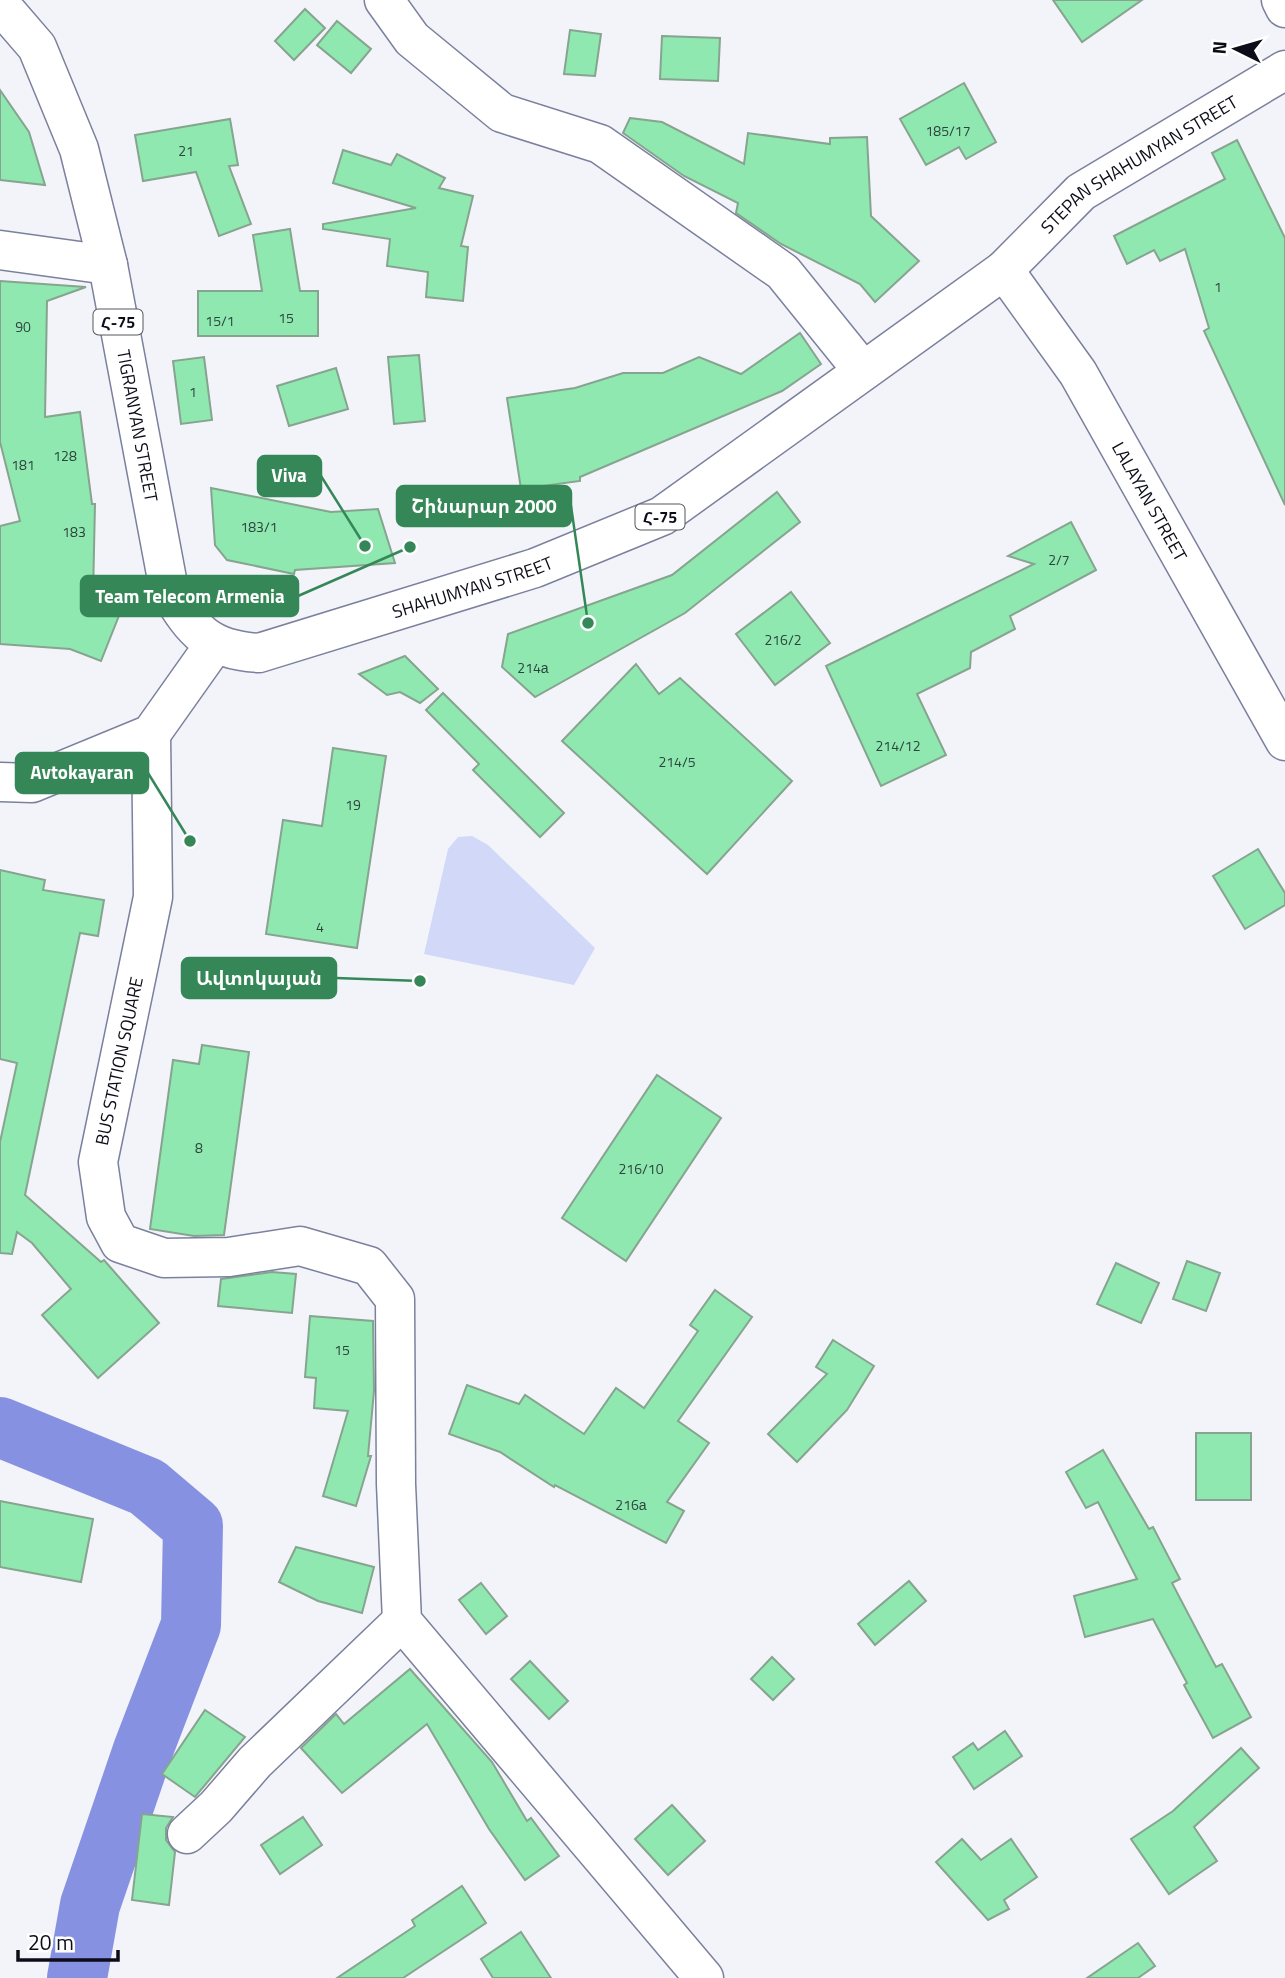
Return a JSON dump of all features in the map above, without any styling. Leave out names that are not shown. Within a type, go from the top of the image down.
[{"type":"main road","points":[[384,0],[412,39],[502,113],[600,145],[783,272],[863,370]]},
{"type":"main road","points":[[1281,0],[1285,8]]},
{"type":"main road","name":"TIGRANYAN STREET","points":[[0,4],[37,47],[79,149],[107,265],[169,590],[187,622],[214,645]]},
{"type":"main road","name":"STEPAN SHAHUMYAN STREET","points":[[1004,270],[1081,192],[1285,70]]},
{"type":"main road","points":[[0,250],[107,265]]},
{"type":"main road","name":"SHAHUMYAN STREET","points":[[214,645],[236,652],[259,653],[535,568],[662,516],[1004,270]]},
{"type":"main road","name":"LALAYAN STREET","points":[[1004,270],[1078,373],[1285,741]]},
{"type":"main road","points":[[0,782],[32,783],[151,734],[214,645]]},
{"type":"main road","name":"BUS STATION SQUARE","points":[[151,734],[153,897],[98,1162],[106,1217],[120,1243],[164,1258],[229,1257],[300,1246],[369,1266],[394,1299],[396,1484],[402,1621]]},
{"type":"main road","points":[[187,1834],[216,1807],[255,1762],[402,1621],[704,1978]]},
{"type":"shaded area","points":[[472,836],[488,845],[595,948],[574,985],[424,954],[448,849],[458,837]]},
{"type":"building","points":[[1053,0],[1142,0],[1082,42]]},
{"type":"building","points":[[305,9],[325,28],[294,60],[275,41]]},
{"type":"building","points":[[337,21],[371,49],[351,73],[317,45]]},
{"type":"building","points":[[570,30],[601,34],[595,76],[564,74]]},
{"type":"building","points":[[662,36],[720,38],[718,81],[660,79]]},
{"type":"building","points":[[964,83],[996,142],[966,159],[959,147],[926,165],[900,119]]},
{"type":"building","points":[[0,90],[29,132],[45,185],[0,180]]},
{"type":"building","points":[[630,118],[662,122],[744,164],[748,133],[830,144],[830,138],[867,137],[871,216],[919,261],[875,302],[860,284],[781,244],[736,213],[738,203],[684,176],[623,133]]},
{"type":"building","points":[[230,119],[238,165],[229,166],[251,224],[219,236],[196,172],[143,181],[135,135]]},
{"type":"building","points":[[1237,140],[1285,238],[1285,505],[1204,331],[1209,328],[1185,249],[1160,261],[1154,250],[1127,264],[1114,236],[1225,179],[1212,153]]},
{"type":"building","points":[[343,150],[391,165],[397,154],[445,178],[439,188],[473,196],[461,246],[468,247],[463,301],[426,297],[428,272],[387,266],[390,239],[323,229],[323,224],[416,208],[333,183]]},
{"type":"building","points":[[290,229],[300,291],[318,291],[318,336],[198,336],[198,291],[262,291],[253,235]]},
{"type":"building","points":[[0,281],[86,287],[47,301],[45,417],[80,412],[92,504],[95,504],[93,596],[122,608],[101,661],[70,649],[0,644],[0,526],[20,521],[0,442]]},
{"type":"building","points":[[800,333],[821,364],[782,391],[580,477],[580,481],[521,489],[507,398],[575,388],[623,373],[663,373],[699,357],[741,374]]},
{"type":"building","points":[[419,355],[425,421],[394,424],[388,357]]},
{"type":"building","points":[[204,357],[212,420],[181,424],[173,361]]},
{"type":"building","points":[[336,368],[348,409],[289,426],[277,386]]},
{"type":"building","points":[[211,488],[331,512],[378,509],[395,563],[295,570],[294,574],[227,560],[215,545]]},
{"type":"building","points":[[777,492],[800,522],[685,613],[535,697],[502,667],[508,634],[672,575]]},
{"type":"building","points":[[1071,522],[1096,570],[1010,616],[1015,629],[971,652],[970,668],[917,694],[946,755],[881,786],[826,666],[1034,564],[1008,556]]},
{"type":"building","points":[[791,592],[830,643],[775,685],[736,634]]},
{"type":"building","points":[[405,656],[438,689],[420,703],[400,692],[387,695],[359,674]]},
{"type":"building","points":[[636,664],[659,694],[680,678],[792,781],[707,874],[562,741]]},
{"type":"building","points":[[443,693],[564,813],[540,837],[473,770],[479,764],[426,710]]},
{"type":"building","points":[[333,748],[386,756],[357,948],[266,934],[283,820],[322,826]]},
{"type":"building","points":[[1258,849],[1285,893],[1285,905],[1245,929],[1213,876]]},
{"type":"building","points":[[0,870],[45,880],[43,890],[104,900],[98,936],[80,933],[25,1195],[101,1262],[104,1260],[159,1323],[98,1378],[42,1315],[71,1289],[32,1243],[17,1232],[12,1254],[0,1253],[0,1142],[17,1063],[0,1059]]},
{"type":"building","points":[[202,1045],[249,1052],[224,1235],[194,1236],[150,1229],[173,1060],[199,1064]]},
{"type":"building","points":[[657,1075],[721,1118],[626,1261],[562,1218]]},
{"type":"building","points":[[1187,1261],[1220,1273],[1206,1311],[1173,1299]]},
{"type":"building","points":[[1116,1263],[1159,1283],[1141,1323],[1097,1304]]},
{"type":"building","points":[[272,1272],[296,1274],[292,1313],[218,1306],[221,1279]]},
{"type":"building","points":[[715,1290],[752,1317],[678,1421],[709,1443],[667,1502],[684,1511],[666,1543],[555,1485],[554,1487],[500,1452],[449,1434],[467,1385],[519,1404],[525,1395],[584,1434],[616,1388],[644,1408],[698,1331],[690,1325]]},
{"type":"building","points":[[310,1316],[373,1321],[374,1391],[368,1456],[371,1456],[356,1506],[323,1496],[348,1411],[314,1408],[316,1378],[305,1377]]},
{"type":"building","points":[[833,1340],[874,1366],[847,1410],[797,1462],[768,1434],[827,1374],[816,1367]]},
{"type":"building","points":[[1196,1433],[1251,1433],[1251,1500],[1196,1500]]},
{"type":"building","points":[[1103,1450],[1149,1529],[1153,1527],[1180,1579],[1172,1583],[1216,1667],[1222,1664],[1251,1717],[1213,1738],[1153,1619],[1085,1637],[1074,1596],[1137,1579],[1098,1502],[1086,1508],[1066,1472]]},
{"type":"building","points":[[0,1501],[93,1519],[81,1582],[0,1567]]},
{"type":"building","points":[[296,1547],[374,1567],[362,1613],[318,1601],[279,1582]]},
{"type":"building","points":[[909,1581],[926,1601],[875,1645],[858,1624]]},
{"type":"building","points":[[481,1583],[507,1616],[486,1634],[459,1600]]},
{"type":"building","points":[[772,1657],[794,1679],[773,1700],[751,1679]]},
{"type":"building","points":[[530,1661],[568,1701],[549,1719],[511,1679]]},
{"type":"building","points":[[410,1669],[492,1762],[527,1821],[531,1818],[559,1856],[525,1880],[489,1829],[427,1724],[342,1793],[301,1748],[336,1714],[344,1724]]},
{"type":"building","points":[[205,1710],[245,1737],[195,1797],[162,1774]]},
{"type":"building","points":[[1005,1731],[1022,1756],[974,1789],[953,1757],[973,1743],[978,1750]]},
{"type":"building","points":[[1241,1748],[1259,1768],[1194,1827],[1217,1861],[1169,1894],[1131,1839],[1173,1811]]},
{"type":"building","points":[[672,1805],[705,1841],[668,1875],[635,1839]]},
{"type":"building","points":[[142,1814],[173,1817],[166,1828],[166,1840],[175,1852],[169,1905],[132,1900]]},
{"type":"building","points":[[303,1817],[322,1845],[280,1874],[261,1845]]},
{"type":"building","points":[[962,1839],[981,1860],[1011,1839],[1037,1877],[1004,1900],[1009,1909],[988,1920],[936,1862]]},
{"type":"building","points":[[462,1886],[486,1923],[403,1978],[337,1978],[415,1926],[412,1920]]},
{"type":"building","points":[[521,1932],[551,1978],[493,1978],[481,1959]]},
{"type":"building","points":[[1138,1943],[1155,1966],[1138,1978],[1087,1978]]},
{"type":"waterway","points":[[0,1427],[147,1487],[193,1526],[191,1625],[143,1750],[90,1905],[77,1978]]},
{"type":"place","name":"Viva","points":[[365,546]]},
{"type":"place","name":"Team Telecom Armenia","points":[[410,547]]},
{"type":"place","name":"Շինարար 2000","points":[[588,623]]},
{"type":"place","name":"Avtokayaran","points":[[190,841]]},
{"type":"place","name":"Ավտոկայան","points":[[420,981]]}]
